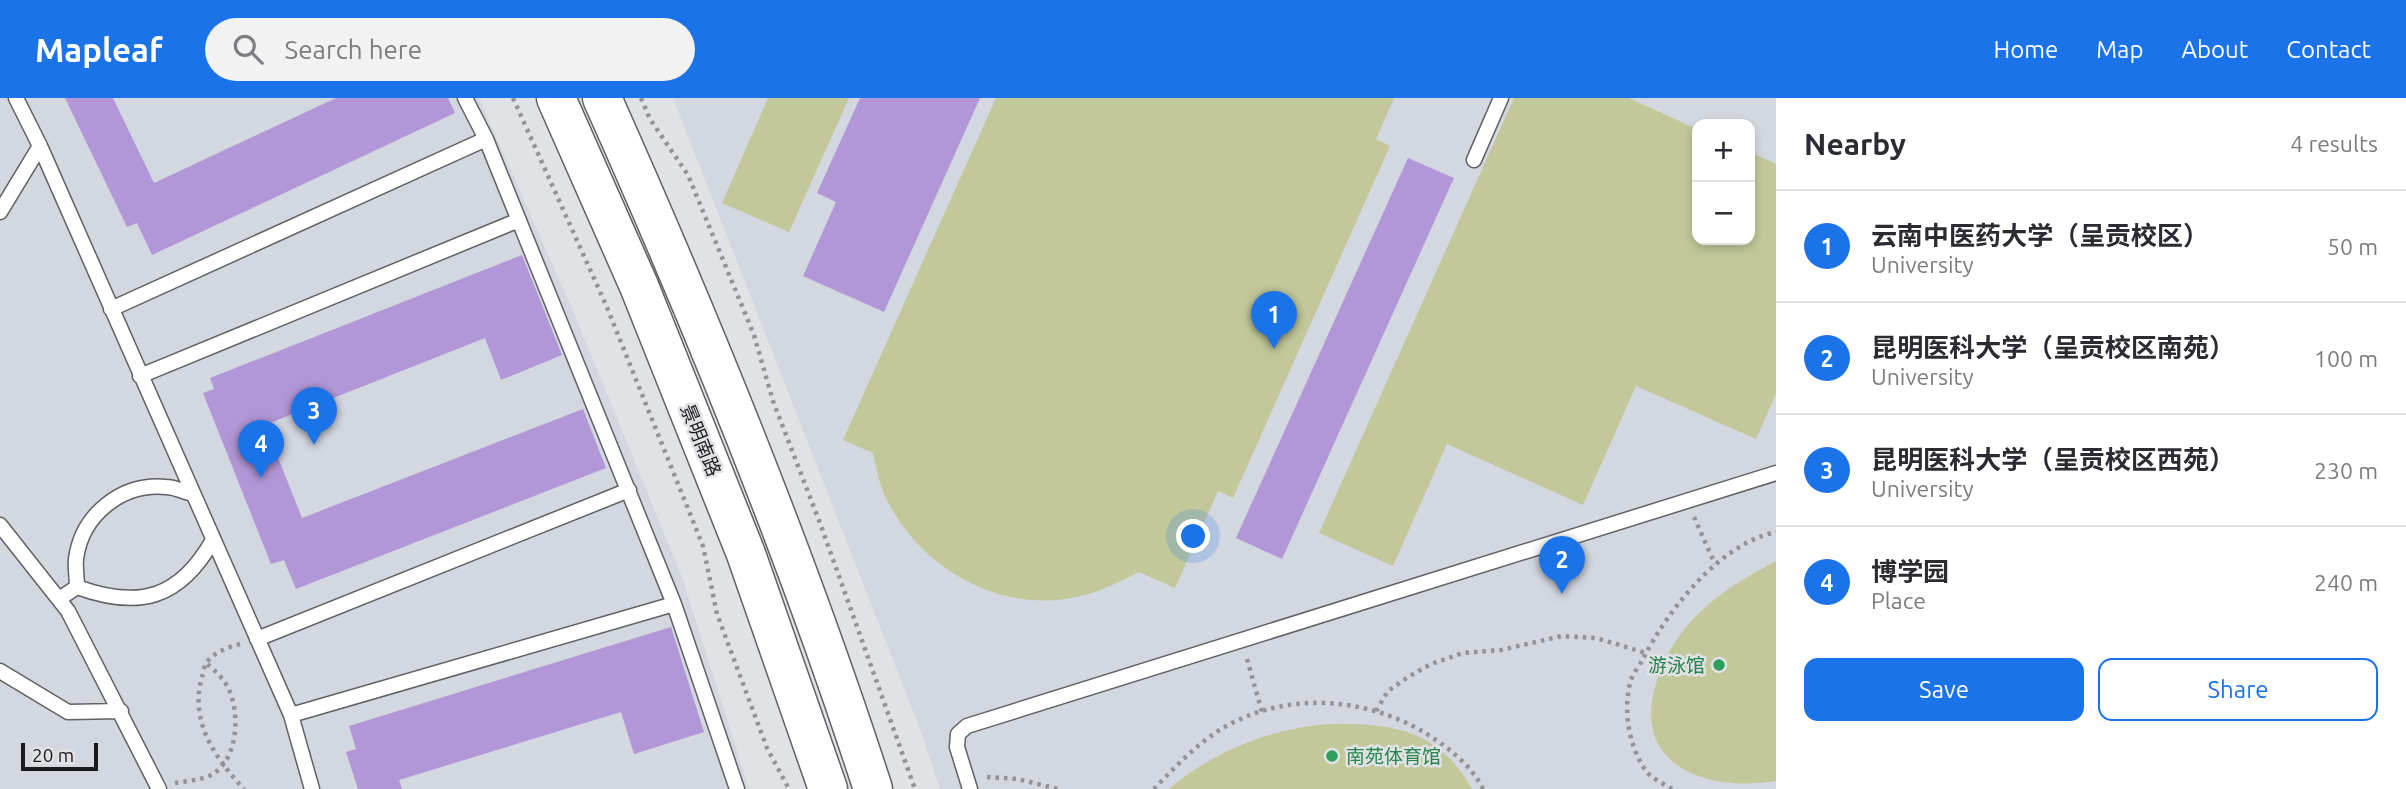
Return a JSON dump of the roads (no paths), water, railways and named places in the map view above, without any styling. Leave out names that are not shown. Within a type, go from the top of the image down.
[{"type":"street","name":"景明南路","points":[[556,98],[639,286],[746,554],[828,789]]},
{"type":"street","points":[[602,98],[679,270],[780,526],[873,789]]},
{"type":"lane","points":[[16,98],[40,146],[290,715],[312,789]]},
{"type":"lane","points":[[465,98],[486,139],[674,604],[737,789]]},
{"type":"lane","points":[[1474,160],[1501,98]]},
{"type":"lane","points":[[111,309],[486,139]]},
{"type":"lane","points":[[0,212],[40,146]]},
{"type":"lane","points":[[140,376],[519,220]]},
{"type":"lane","points":[[969,786],[957,747],[958,734],[967,726],[1776,473]]},
{"type":"lane","points":[[78,587],[75,560],[82,535],[96,513],[117,496],[141,488],[167,487],[193,494]]},
{"type":"lane","points":[[257,639],[629,490]]},
{"type":"lane","points":[[0,525],[68,611],[159,788]]},
{"type":"lane","points":[[78,587],[103,596],[130,599],[157,593],[180,582],[200,563],[213,540]]},
{"type":"lane","points":[[59,599],[78,587]]},
{"type":"lane","points":[[290,715],[674,604]]},
{"type":"lane","points":[[0,671],[68,712],[121,711]]},
{"type":"place","name":"云南中医药大学（呈贡校区）","points":[[1274,349]]},
{"type":"place","name":"昆明医科大学（呈贡校区西苑）","points":[[314,445]]},
{"type":"place","name":"博学园","points":[[261,478]]},
{"type":"place","name":"昆明医科大学（呈贡校区南苑）","points":[[1562,594]]},
{"type":"place","name":"游泳馆","points":[[1719,665]]},
{"type":"place","name":"南苑体育馆","points":[[1332,756]]}]
